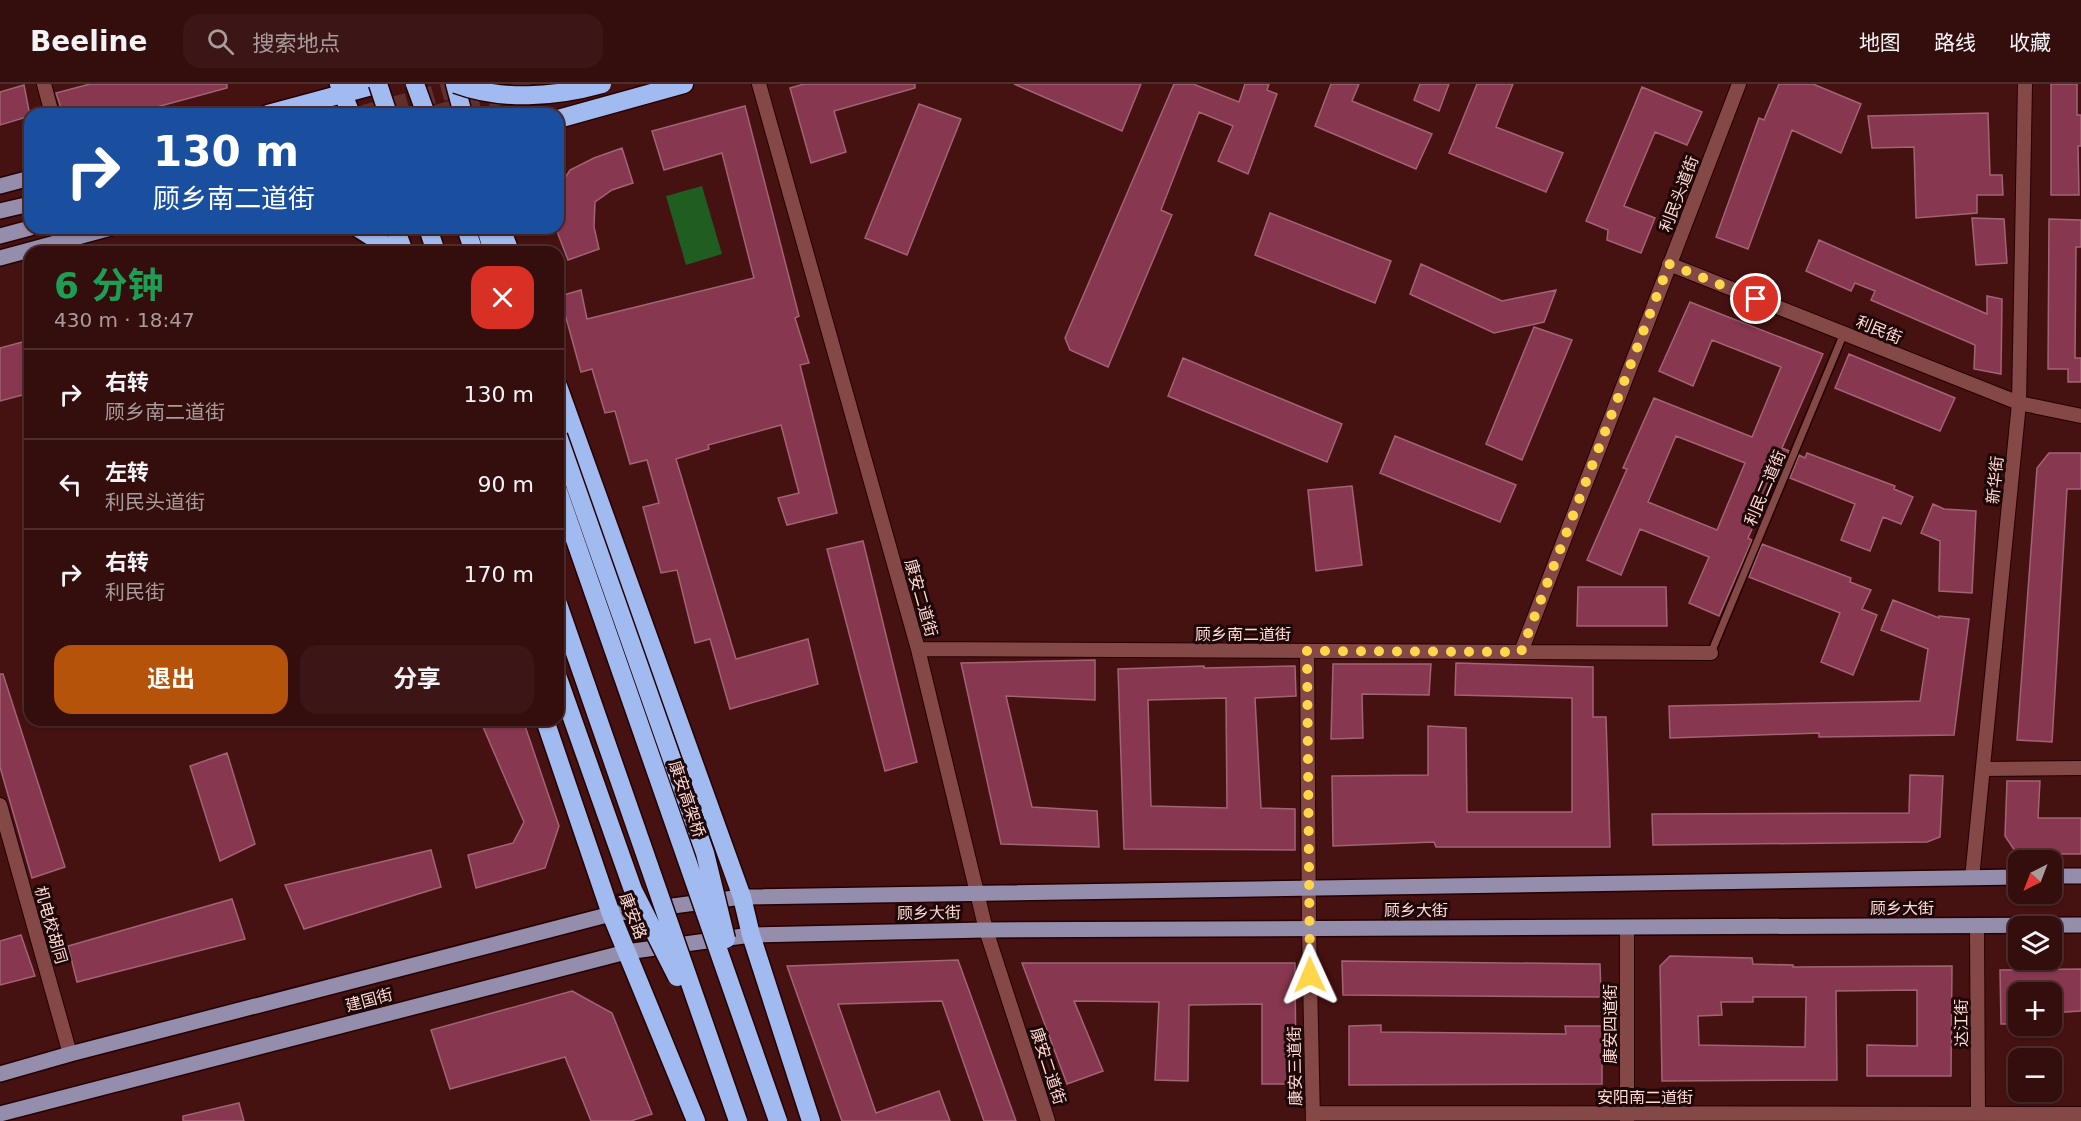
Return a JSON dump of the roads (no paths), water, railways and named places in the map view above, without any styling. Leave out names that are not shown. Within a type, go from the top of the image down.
[{"type":"highway","points":[[285,108],[341,88],[378,84],[386,108]]},
{"type":"highway","points":[[415,84],[424,108]]},
{"type":"highway","points":[[462,108],[455,84],[489,92],[525,95],[577,91],[602,84]]},
{"type":"highway","points":[[564,117],[684,84]]},
{"type":"highway","points":[[341,88],[349,108]]},
{"type":"highway","points":[[368,234],[386,246]]},
{"type":"highway","points":[[492,236],[503,246]]},
{"type":"highway","points":[[564,403],[742,897],[751,935],[811,1121]]},
{"type":"highway","points":[[564,453],[705,853],[751,1040]]},
{"type":"highway","name":"康安高架桥","points":[[564,508],[778,1121]]},
{"type":"highway","points":[[564,621],[738,1121]]},
{"type":"highway","points":[[564,695],[633,890],[711,1047]]},
{"type":"highway","name":"康安路","points":[[547,726],[611,914],[696,1121]]},
{"type":"main road","points":[[0,186],[24,180]]},
{"type":"main road","points":[[0,211],[24,205]]},
{"type":"main road","points":[[0,236],[24,230]]},
{"type":"main road","points":[[44,246],[89,234]]},
{"type":"main road","points":[[0,258],[24,252]]},
{"type":"main road","points":[[2062,876],[2081,876]]},
{"type":"main road","name":"顾乡大街","points":[[742,897],[2008,877]]},
{"type":"main road","name":"建国街","points":[[0,1074],[611,914],[742,897]]},
{"type":"main road","name":"顾乡大街","points":[[751,935],[986,930],[2081,925]]},
{"type":"main road","name":"建国街","points":[[0,1114],[626,952],[751,935]]},
{"type":"street","points":[[44,84],[50,108]]},
{"type":"street","name":"康安二道街","points":[[759,84],[918,649],[986,930],[1048,1121]]},
{"type":"street","name":"利民头道街","points":[[1521,652],[1739,84]]},
{"type":"street","name":"新华街","points":[[1972,878],[2019,403],[2025,84]]},
{"type":"street","name":"利民街","points":[[1669,264],[2019,403],[2081,416]]},
{"type":"street","name":"顾乡南二道街","points":[[918,649],[1711,653]]},
{"type":"street","name":"康安三道街","points":[[1307,651],[1313,1117]]},
{"type":"street","points":[[1983,769],[2081,768]]},
{"type":"street","name":"机电校胡同","points":[[0,805],[70,1054]]},
{"type":"street","name":"达江街","points":[[1977,926],[1978,1117]]},
{"type":"street","name":"康安四道街","points":[[1627,927],[1627,1117]]},
{"type":"street","name":"安阳南二道街","points":[[1313,1117],[1978,1117],[2081,1114]]},
{"type":"lane","name":"利民二道街","points":[[1711,653],[1844,333]]},
{"type":"tunnel","points":[[385,108],[471,84]]},
{"type":"tunnel","points":[[457,108],[543,84]]}]
